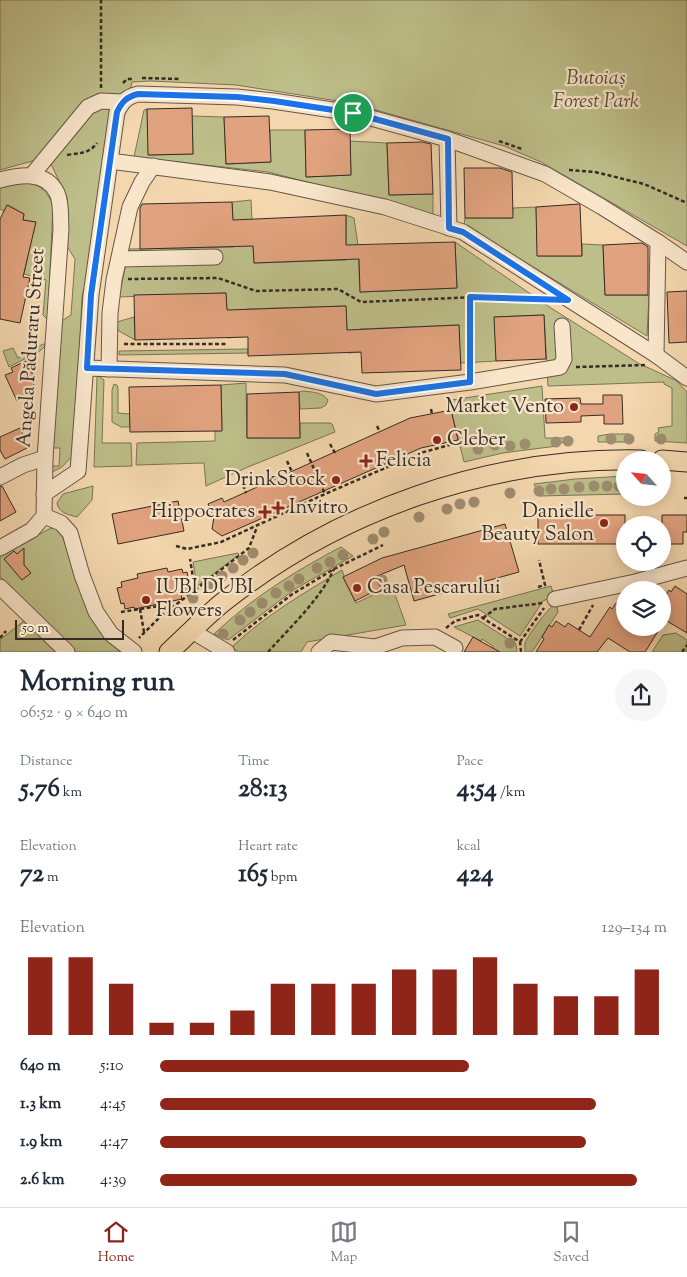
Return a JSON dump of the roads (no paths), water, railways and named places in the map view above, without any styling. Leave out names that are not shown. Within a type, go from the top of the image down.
[{"type":"main road","points":[[169,652],[222,604],[275,565],[336,530],[408,498],[450,484],[537,466],[584,461],[616,460]]},
{"type":"main road","points":[[671,461],[687,462]]},
{"type":"street","points":[[44,494],[78,471],[91,295],[117,112],[122,102],[129,96],[138,94],[237,97],[274,101],[353,113],[448,139],[545,174],[602,207],[687,262]]},
{"type":"street","points":[[0,180],[22,175],[32,175],[88,107],[101,101],[122,102]]},
{"type":"street","points":[[448,139],[449,228]]},
{"type":"street","points":[[110,161],[270,182],[385,208],[463,232],[656,355],[687,378]]},
{"type":"street","points":[[109,369],[110,314],[114,280],[130,207],[142,182],[153,166]]},
{"type":"street","name":"Angela Păduraru Street","points":[[32,175],[41,178],[53,187],[57,193],[60,206],[44,458],[44,516]]},
{"type":"street","points":[[656,355],[658,242]]},
{"type":"street","points":[[119,259],[215,257]]},
{"type":"street","points":[[87,368],[285,374],[376,394],[560,368],[564,358],[562,326]]},
{"type":"street","points":[[0,477],[23,465],[44,458]]},
{"type":"street","points":[[0,548],[32,530],[44,516],[62,523],[70,533],[82,575],[96,612],[111,634],[131,650]]},
{"type":"street","points":[[555,599],[687,568]]},
{"type":"street","points":[[0,588],[67,652]]},
{"type":"street","points":[[192,631],[224,650]]},
{"type":"street","points":[[319,652],[331,642],[375,647],[402,638],[436,637],[455,648]]},
{"type":"place","name":"Market Vento","points":[[574,407]]},
{"type":"place","name":"Cleber","points":[[437,440]]},
{"type":"place","name":"Felicia","points":[[366,461]]},
{"type":"place","name":"DrinkStock","points":[[336,480]]},
{"type":"place","name":"Invitro","points":[[278,508]]},
{"type":"place","name":"Hippocrates","points":[[265,512]]},
{"type":"place","name":"Danielle Beauty Salon","points":[[604,523]]},
{"type":"place","name":"Casa Pescarului","points":[[357,588]]},
{"type":"place","name":"IUBI DUBI Flowers","points":[[146,600]]},
{"type":"park label","name":"Butoiaș Forest Park","points":[[596,90]]}]
